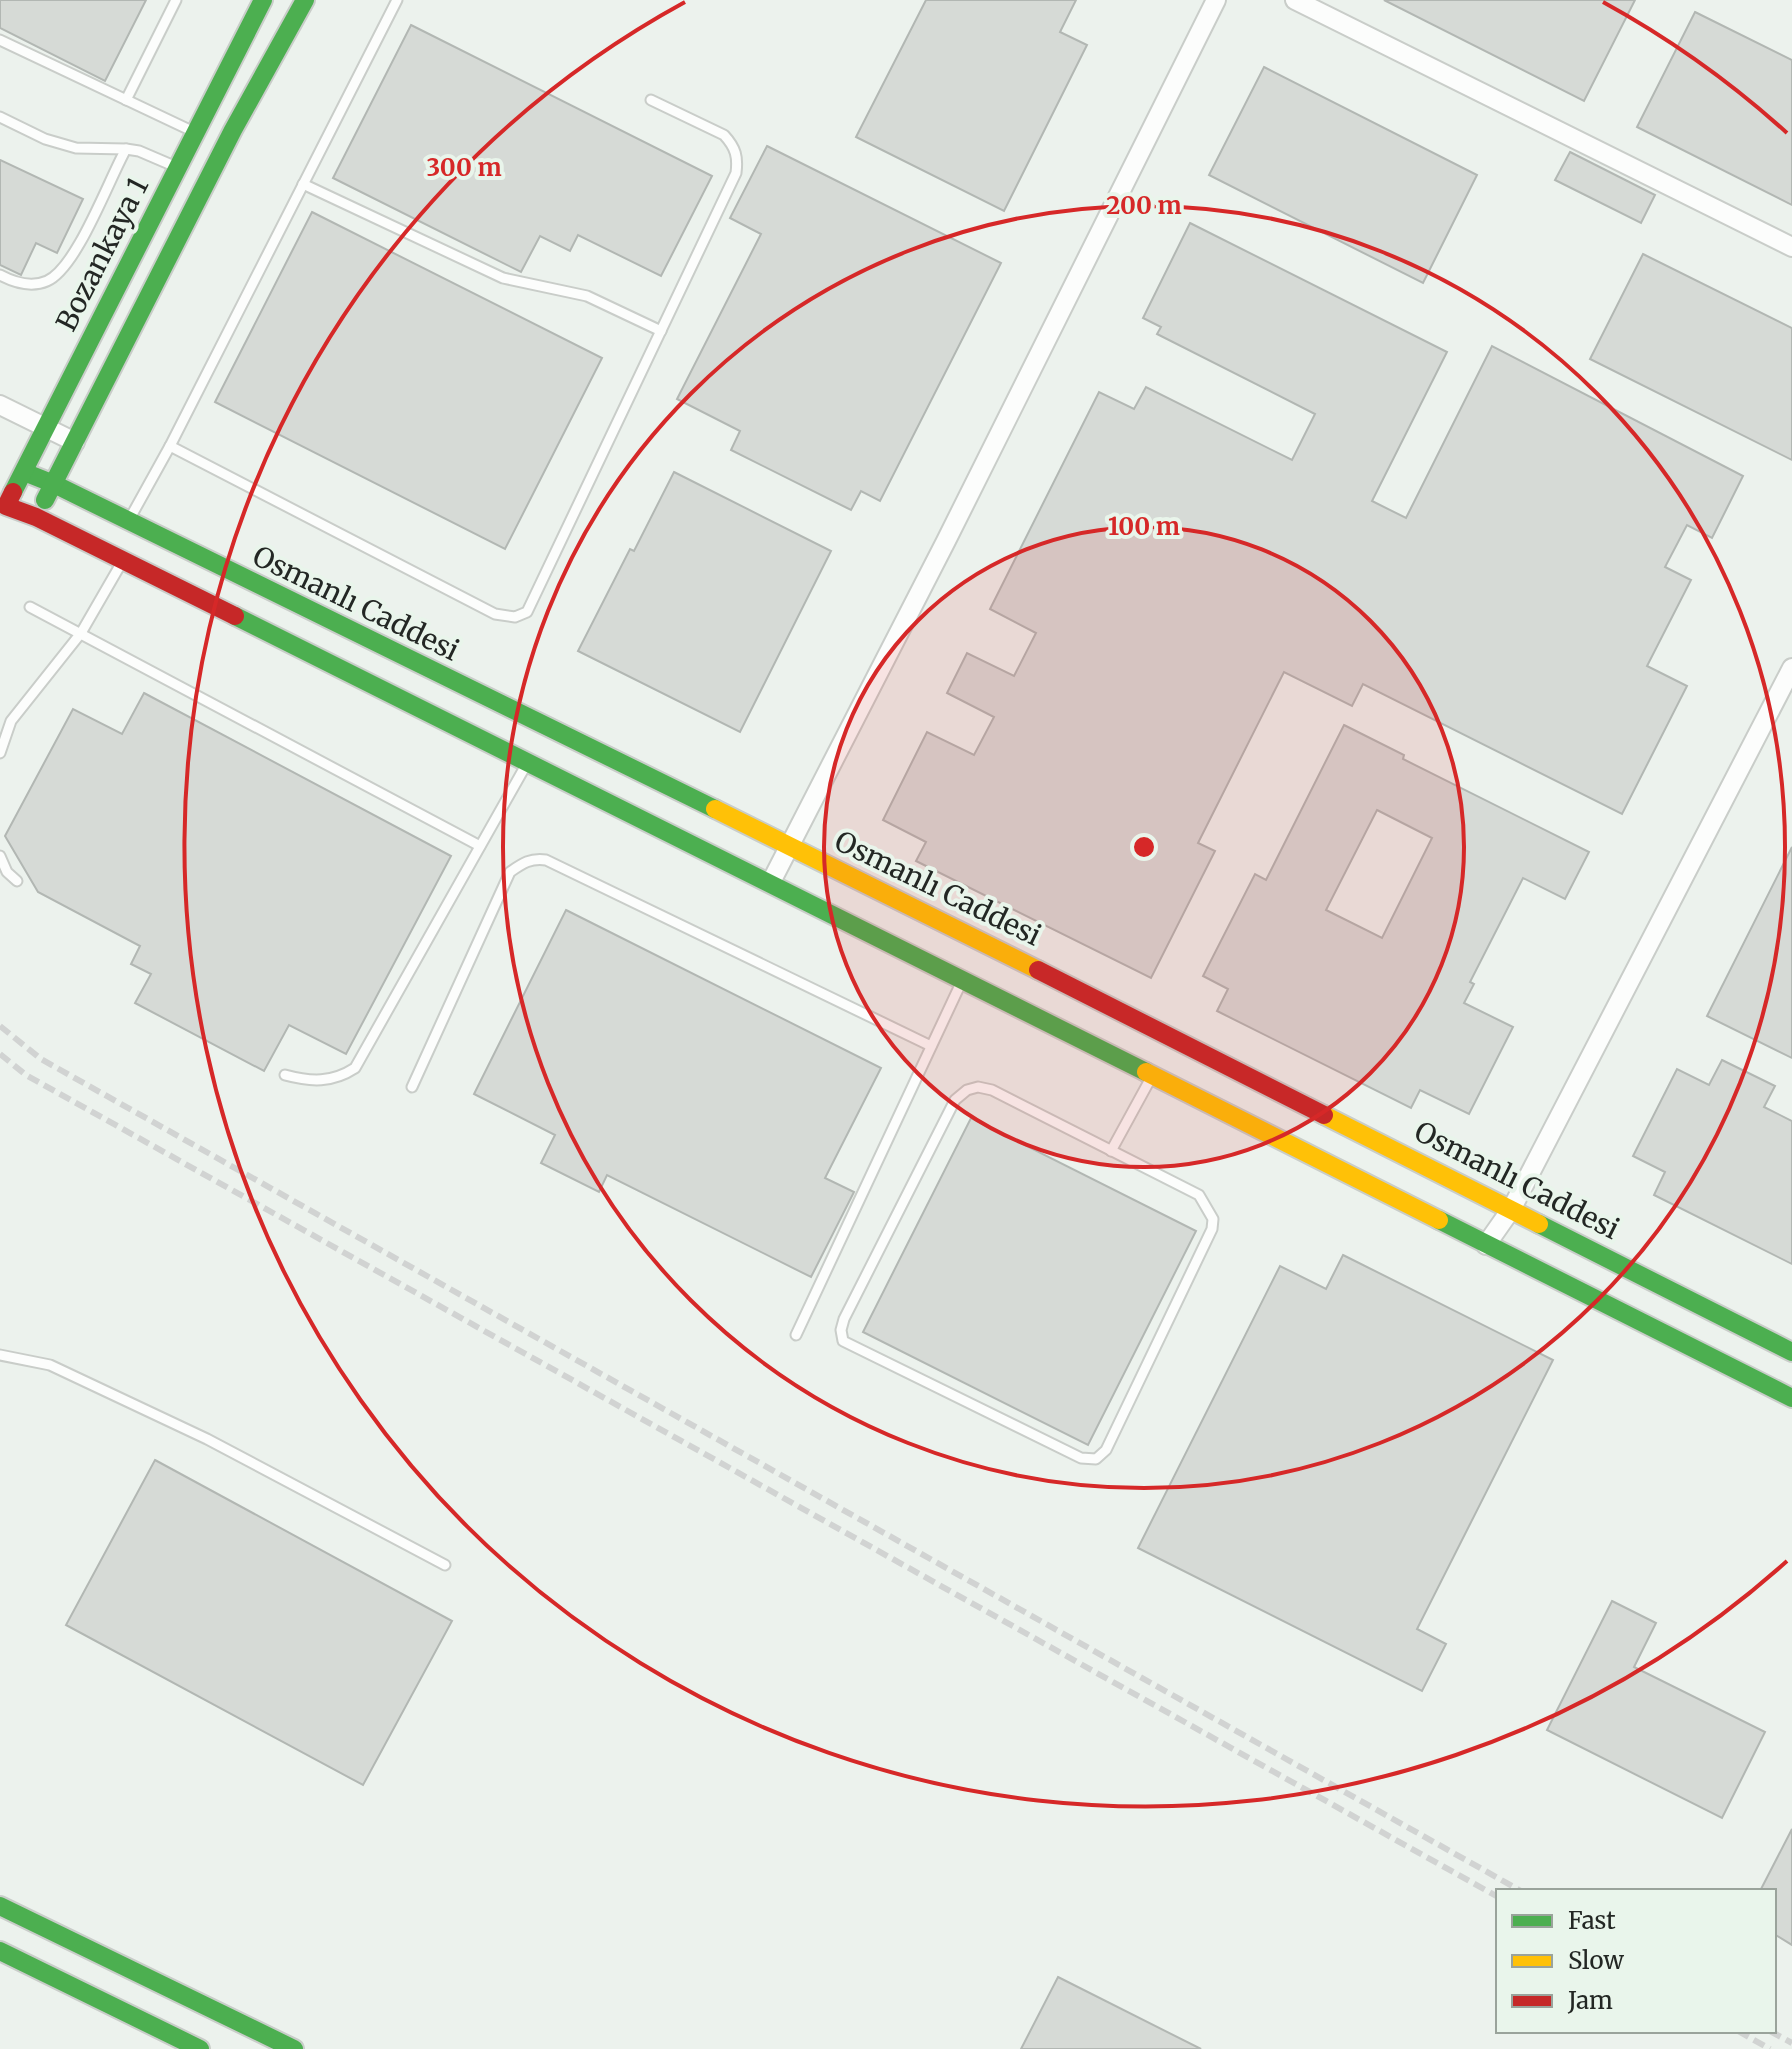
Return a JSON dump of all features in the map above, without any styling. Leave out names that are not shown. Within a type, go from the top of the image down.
[{"type":"street","name":"Bozankaya 1","points":[[36,517],[6,506],[263,0]]},
{"type":"street","points":[[305,0],[233,130],[36,517],[771,882],[1152,1076],[1195,1073],[1486,1245],[1792,1398]]},
{"type":"street","points":[[771,882],[1216,0]]},
{"type":"street","points":[[1295,0],[1792,247]]},
{"type":"street","points":[[0,405],[75,442]]},
{"type":"street","name":"Osmanlı Caddesi","points":[[24,472],[791,847],[1195,1073],[1512,1208],[1792,1352]]},
{"type":"street","points":[[1486,1245],[1512,1208],[1792,668]]},
{"type":"street","points":[[0,1906],[294,2049]]},
{"type":"street","points":[[0,1951],[200,2049]]},
{"type":"lane","points":[[126,100],[176,0]]},
{"type":"lane","points":[[128,522],[170,446],[397,0]]},
{"type":"lane","points":[[0,40],[195,132]]},
{"type":"lane","points":[[170,446],[495,614],[515,617],[527,612],[736,173],[738,157],[724,135],[651,100]]},
{"type":"lane","points":[[0,117],[45,139],[76,148],[139,151],[178,167]]},
{"type":"lane","points":[[0,275],[27,285],[38,284],[54,277],[64,268],[126,149]]},
{"type":"lane","points":[[303,184],[503,278],[587,296],[661,331]]},
{"type":"lane","points":[[0,753],[11,721],[81,633],[122,562]]},
{"type":"lane","points":[[30,607],[480,846]]},
{"type":"lane","points":[[285,1075],[321,1081],[342,1076],[355,1068],[528,762]]},
{"type":"lane","points":[[0,856],[7,872],[17,881]]},
{"type":"lane","points":[[412,1087],[510,872],[527,860],[536,859],[546,860],[931,1046]]},
{"type":"lane","points":[[796,1335],[963,980]]},
{"type":"lane","points":[[1111,1151],[1152,1076]]},
{"type":"lane","points":[[978,1087],[992,1090],[1111,1151],[1199,1195],[1213,1219],[1212,1229],[1106,1450],[1096,1459],[1081,1458],[843,1341],[841,1330],[844,1319],[955,1100],[967,1090],[978,1087]]},
{"type":"lane","points":[[0,1355],[50,1365],[164,1419],[445,1565]]},
{"type":"building","points":[[0,0],[146,0],[105,81],[0,28]]},
{"type":"building","points":[[926,0],[1076,0],[1060,32],[1087,45],[1004,211],[856,137]]},
{"type":"building","points":[[1384,0],[1635,0],[1584,101]]},
{"type":"building","points":[[1695,12],[1792,60],[1792,205],[1637,127]]},
{"type":"building","points":[[411,25],[712,176],[661,276],[578,235],[570,251],[540,236],[521,272],[333,178]]},
{"type":"building","points":[[1264,67],[1477,175],[1423,283],[1209,175]]},
{"type":"building","points":[[767,146],[1001,263],[880,501],[861,491],[851,510],[731,450],[740,431],[677,399],[761,234],[730,218]]},
{"type":"building","points":[[1570,152],[1655,195],[1641,223],[1555,180]]},
{"type":"building","points":[[0,160],[83,199],[57,253],[36,243],[21,275],[0,265]]},
{"type":"building","points":[[312,212],[602,358],[505,549],[215,402]]},
{"type":"building","points":[[1190,223],[1447,352],[1372,501],[1406,518],[1492,346],[1743,476],[1712,538],[1687,525],[1665,567],[1691,580],[1647,666],[1687,686],[1622,814],[1363,684],[1352,706],[1284,672],[1198,843],[1215,851],[1151,978],[916,861],[926,842],[883,820],[927,732],[974,755],[994,717],[947,693],[967,653],[1014,676],[1036,633],[990,609],[1099,392],[1134,409],[1146,387],[1292,460],[1315,414],[1157,334],[1161,327],[1143,318]]},
{"type":"building","points":[[1643,254],[1792,328],[1792,460],[1590,359]]},
{"type":"building","points":[[674,472],[831,551],[740,732],[578,651]]},
{"type":"building","points":[[144,693],[451,856],[346,1054],[289,1025],[264,1071],[135,1003],[151,974],[131,964],[140,946],[38,892],[5,836],[73,709],[122,734]]},
{"type":"building","points":[[1344,725],[1404,755],[1403,759],[1589,852],[1565,899],[1523,878],[1470,982],[1474,984],[1464,1003],[1513,1027],[1469,1114],[1420,1090],[1411,1108],[1217,1011],[1228,989],[1203,976],[1255,874],[1266,880]],"holes":[[[1377,810],[1432,838],[1382,938],[1326,910]]]},
{"type":"building","points":[[1792,847],[1792,1058],[1707,1016]]},
{"type":"building","points":[[566,910],[881,1068],[825,1178],[854,1192],[811,1277],[607,1175],[599,1192],[541,1163],[555,1135],[474,1094]]},
{"type":"building","points":[[1722,1060],[1775,1086],[1764,1107],[1792,1121],[1792,1264],[1654,1195],[1665,1172],[1633,1156],[1677,1069],[1709,1085]]},
{"type":"building","points":[[971,1118],[1196,1231],[1088,1445],[863,1332]]},
{"type":"building","points":[[1343,1255],[1553,1360],[1417,1629],[1446,1644],[1422,1691],[1138,1548],[1280,1266],[1326,1289]]},
{"type":"building","points":[[155,1460],[452,1621],[363,1785],[66,1625]]},
{"type":"building","points":[[1612,1601],[1656,1623],[1634,1667],[1765,1732],[1722,1818],[1547,1730]]},
{"type":"building","points":[[1792,1829],[1792,1945],[1776,1935],[1776,1889],[1761,1889]]},
{"type":"building","points":[[1058,1977],[1201,2049],[1021,2049]]},
{"type":"railway","points":[[0,1026],[41,1059],[1517,1889]]},
{"type":"railway","points":[[0,1054],[26,1075],[1496,1896]]},
{"type":"railway","points":[[1742,2033],[1770,2049]]},
{"type":"railway","points":[[1774,2033],[1792,2043]]},
{"type":"traffic: fast","points":[[13,492],[263,0]]},
{"type":"traffic: fast","points":[[45,500],[233,130],[305,0]]},
{"type":"traffic: fast","points":[[24,472],[715,809]]},
{"type":"traffic: fast","points":[[235,616],[1146,1072]]},
{"type":"traffic: fast","points":[[1439,1220],[1792,1398]]},
{"type":"traffic: fast","points":[[1539,1224],[1792,1352]]},
{"type":"traffic: fast","points":[[0,1906],[294,2049]]},
{"type":"traffic: fast","points":[[0,1951],[200,2049]]},
{"type":"traffic: slow","points":[[715,809],[1038,970]]},
{"type":"traffic: slow","points":[[1146,1072],[1439,1220]]},
{"type":"traffic: slow","points":[[1324,1115],[1539,1224]]},
{"type":"traffic: jam","points":[[13,492],[6,506],[36,517],[235,616]]},
{"type":"traffic: jam","points":[[1038,970],[1324,1115]]}]
